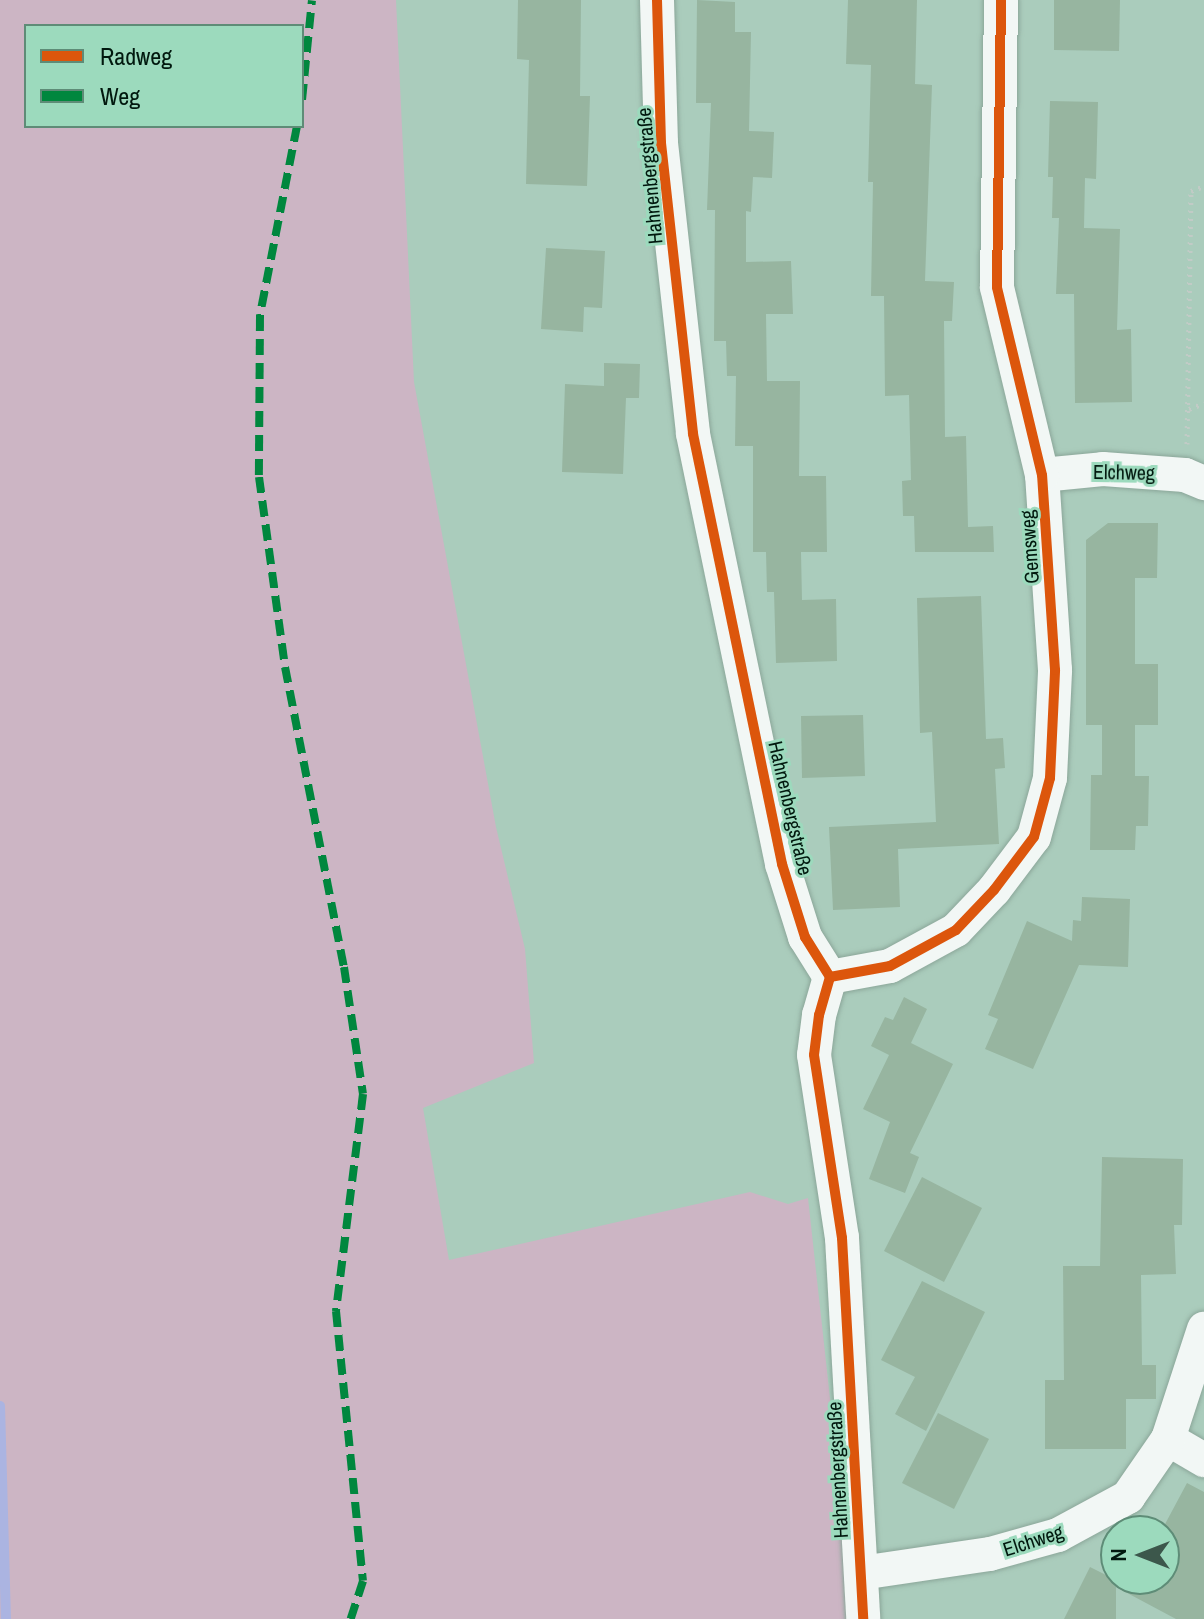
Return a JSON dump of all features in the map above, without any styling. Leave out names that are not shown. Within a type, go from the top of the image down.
[{"type":"street","name":"Hahnenbergstraße","points":[[657,0],[661,143],[693,434],[782,864],[805,937],[830,977],[819,1015],[814,1055],[842,1238],[863,1619]]},
{"type":"street","name":"Gemsweg","points":[[830,977],[890,966],[956,930],[994,890],[1034,837],[1050,778],[1055,670],[1042,475],[997,287],[1001,0]]},
{"type":"street","name":"Elchweg","points":[[1042,475],[1103,469],[1194,479]]},
{"type":"street","name":"Elchweg","points":[[861,1573],[990,1554],[1058,1535],[1128,1497],[1168,1439],[1204,1329]]},
{"type":"street","points":[[1168,1439],[1204,1460]]},
{"type":"path","points":[[1194,479],[1189,409],[1191,191],[1204,186]]},
{"type":"path","points":[[1189,409],[1204,403]]},
{"type":"shaded area","points":[[0,0],[396,0],[414,382],[496,827],[525,949],[534,1063],[423,1108],[449,1260],[750,1192],[788,1204],[808,1198],[849,1571],[849,1619],[0,1619]]},
{"type":"building","points":[[518,0],[581,0],[580,96],[590,96],[587,186],[526,184],[529,60],[517,59]]},
{"type":"building","points":[[697,0],[735,2],[735,32],[751,32],[749,131],[774,132],[772,178],[753,177],[751,212],[746,211],[746,262],[791,261],[793,314],[766,314],[767,381],[800,381],[799,476],[826,476],[827,552],[801,552],[802,600],[836,599],[837,661],[776,663],[774,592],[767,592],[766,552],[753,552],[753,446],[735,446],[736,376],[727,376],[726,341],[714,341],[715,210],[707,210],[711,103],[696,103]]},
{"type":"building","points":[[848,0],[917,0],[915,84],[932,85],[925,281],[954,282],[952,321],[944,321],[945,437],[966,436],[968,527],[993,526],[994,552],[915,552],[914,516],[903,516],[902,481],[911,480],[909,395],[885,396],[884,296],[871,296],[873,182],[868,182],[871,65],[846,64]]},
{"type":"building","points":[[1054,0],[1120,0],[1119,51],[1054,50]]},
{"type":"building","points":[[1050,101],[1098,102],[1096,179],[1085,178],[1084,228],[1120,229],[1117,330],[1131,329],[1132,402],[1075,403],[1074,294],[1056,294],[1059,218],[1052,218],[1053,177],[1048,177]]},
{"type":"building","points":[[546,248],[605,251],[602,308],[584,307],[583,332],[541,329]]},
{"type":"building","points":[[604,363],[640,364],[639,398],[626,398],[623,474],[562,472],[565,384],[604,386]]},
{"type":"building","points":[[1108,523],[1158,523],[1157,578],[1135,578],[1135,664],[1158,664],[1158,725],[1135,725],[1135,776],[1149,776],[1148,826],[1136,826],[1135,850],[1090,850],[1091,775],[1102,775],[1102,725],[1086,725],[1086,540]]},
{"type":"building","points":[[981,596],[986,739],[1003,738],[1005,768],[995,769],[999,844],[898,849],[900,907],[833,910],[829,827],[936,822],[932,732],[920,733],[917,598]]},
{"type":"building","points":[[863,715],[865,776],[802,778],[801,716]]},
{"type":"building","points":[[1082,897],[1130,899],[1128,967],[1079,965],[1033,1069],[985,1049],[998,1019],[988,1015],[1027,921],[1072,941],[1073,920],[1081,921]]},
{"type":"building","points":[[904,997],[927,1009],[911,1043],[953,1064],[910,1153],[919,1157],[905,1193],[869,1179],[890,1122],[863,1109],[889,1055],[871,1046],[885,1017],[893,1020]]},
{"type":"building","points":[[1102,1157],[1183,1159],[1182,1225],[1174,1225],[1176,1274],[1141,1275],[1142,1365],[1156,1365],[1156,1399],[1126,1399],[1126,1449],[1045,1449],[1045,1380],[1064,1380],[1063,1266],[1100,1266]]},
{"type":"building","points":[[922,1177],[982,1208],[944,1282],[884,1251]]},
{"type":"building","points":[[922,1281],[985,1312],[926,1431],[895,1414],[915,1377],[881,1360]]},
{"type":"building","points":[[938,1413],[989,1439],[954,1509],[902,1483]]},
{"type":"building","points":[[1187,1483],[1204,1492],[1204,1619],[1176,1619],[1131,1595],[1180,1595],[1180,1515],[1170,1515]]},
{"type":"building","points":[[1090,1567],[1100,1572],[1100,1595],[1116,1595],[1116,1619],[1064,1619]]},
{"type":"waterway","points":[[0,1406],[6,1619]]},
{"type":"marked path","points":[[304,80],[312,0]]},
{"type":"marked path","points":[[297,128],[260,315],[259,477],[285,667],[344,967],[363,1094],[336,1311],[363,1581],[351,1619]]},
{"type":"cycle path","points":[[657,0],[661,143],[693,434],[782,864],[805,937],[830,977],[819,1015],[814,1055],[842,1238],[863,1619]]},
{"type":"cycle path","points":[[830,977],[890,966],[956,930],[994,890],[1034,837],[1050,778],[1055,670],[1042,475],[997,287],[1001,0]]}]
